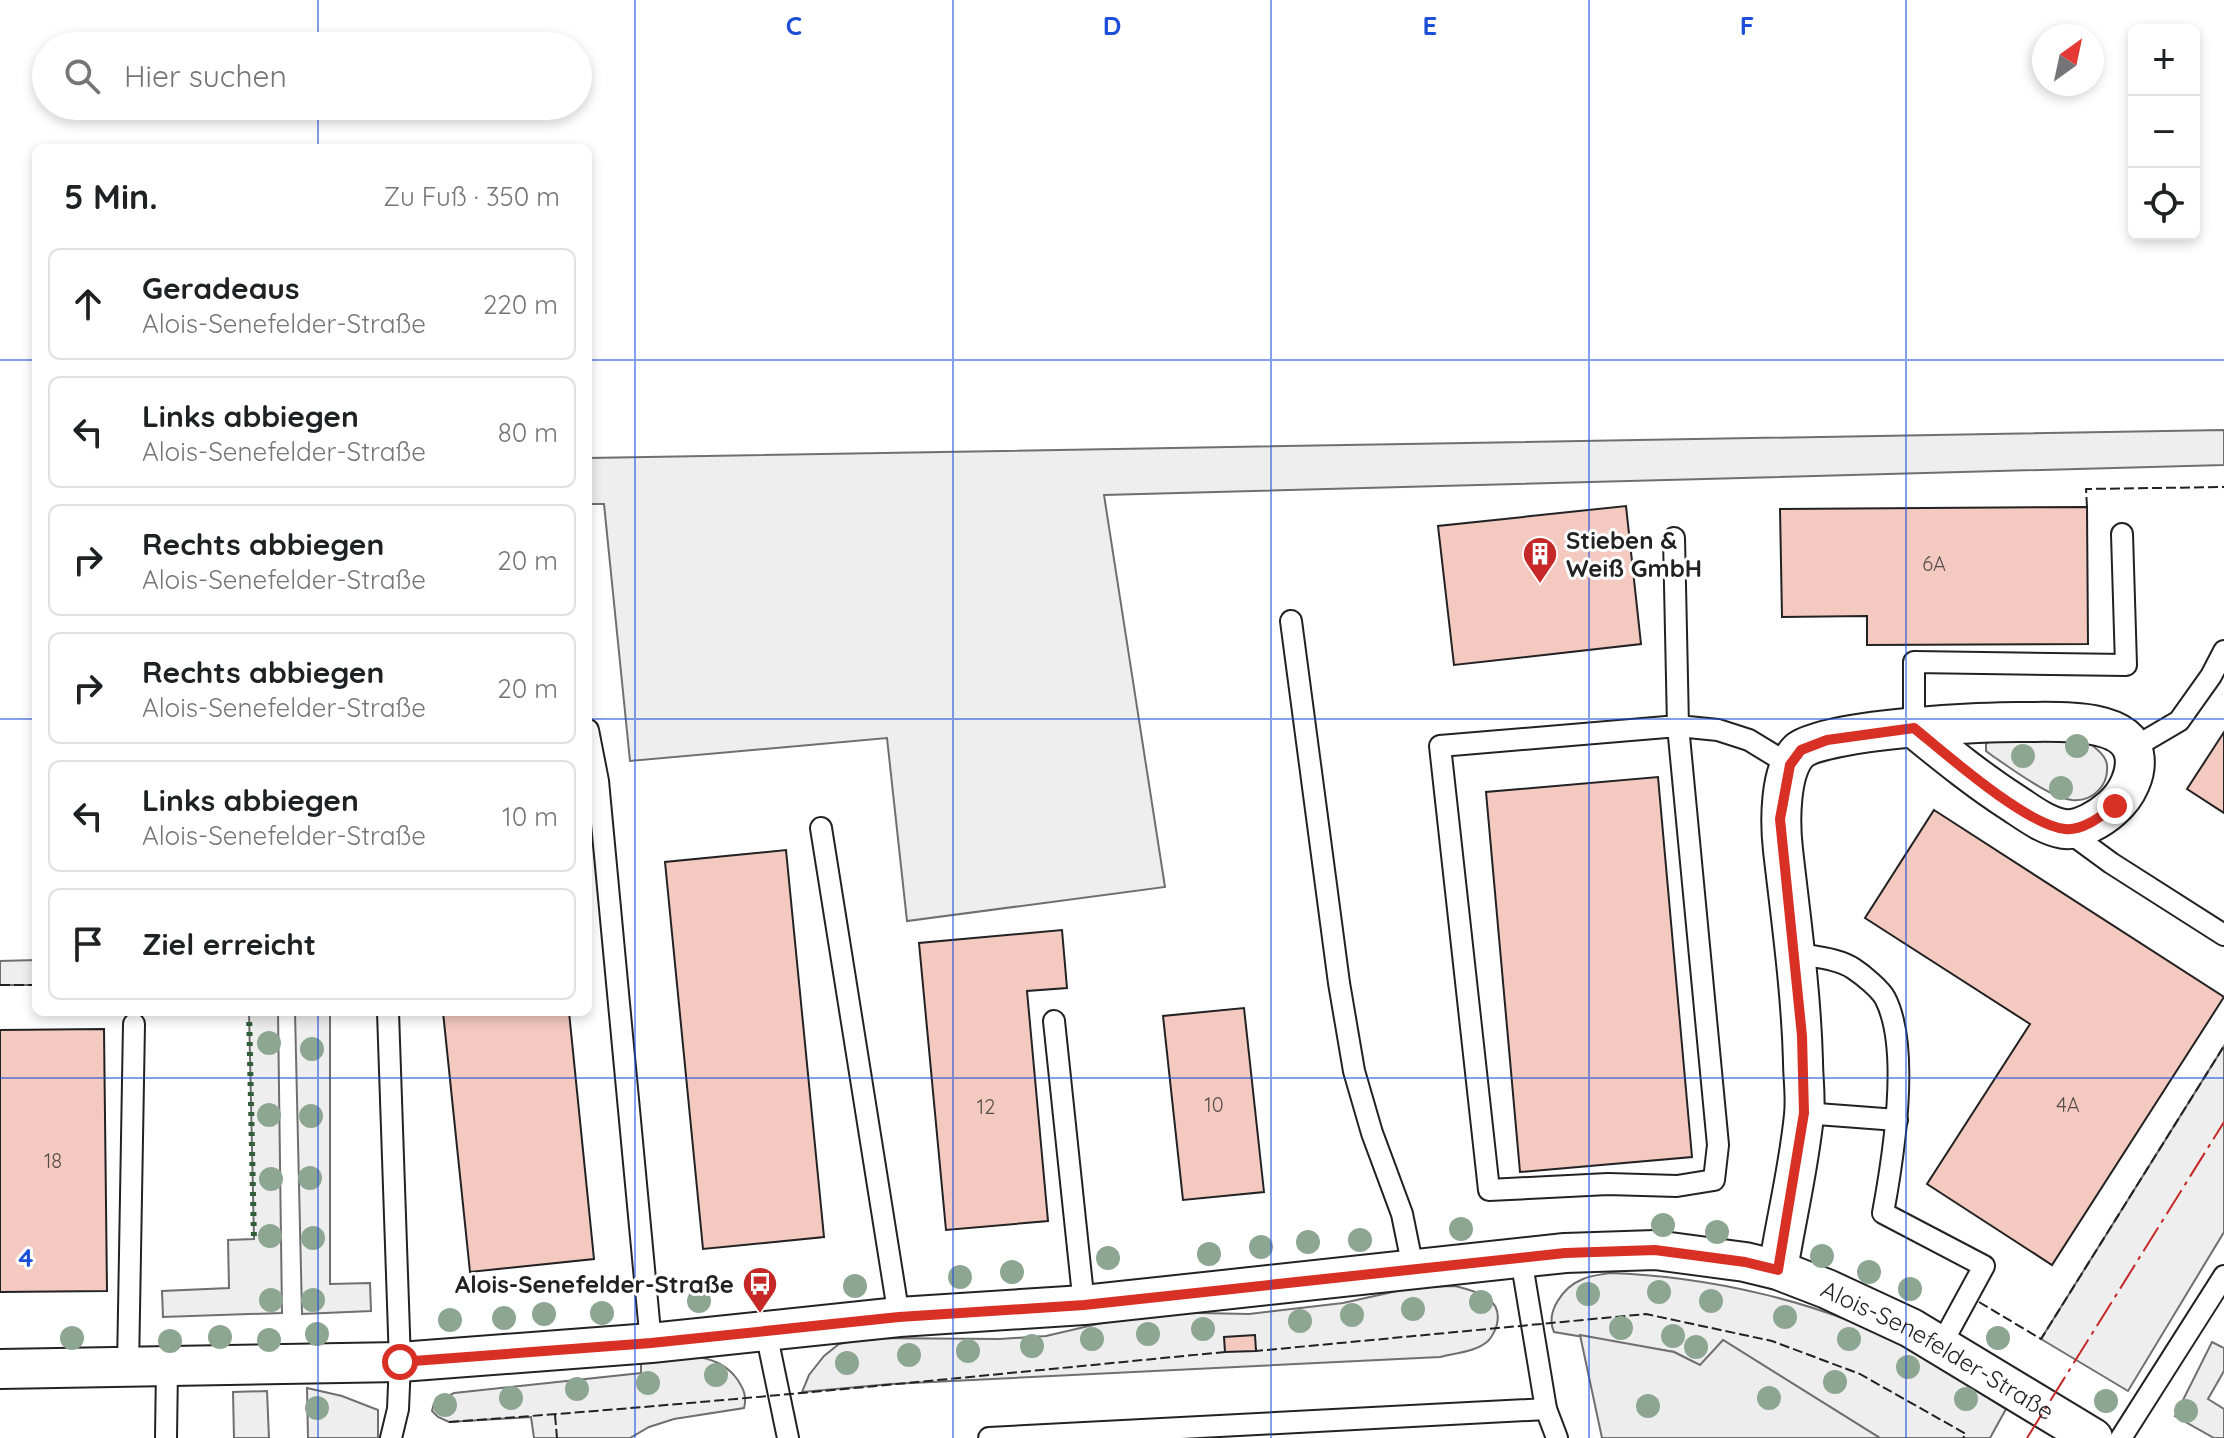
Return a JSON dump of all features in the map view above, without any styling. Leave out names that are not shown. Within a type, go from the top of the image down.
[{"type":"street","points":[[1778,1270],[1804,1113],[1802,1036],[1780,819],[1790,765],[1801,750],[1827,740],[1914,728],[1989,721],[2095,725],[2118,734],[2133,748],[2136,765],[2129,786],[2115,806],[2094,822],[2066,830],[2040,820],[1975,779],[1914,728]]},
{"type":"street","name":"Alois-Senefelder-Straße","points":[[0,1369],[400,1362],[651,1343],[899,1317],[1084,1305],[1565,1253],[1655,1250],[1745,1262],[1778,1270],[1875,1310],[1941,1345],[2093,1438]]},
{"type":"lane","points":[[1914,728],[1914,662],[2126,665],[2122,534]]},
{"type":"lane","points":[[1674,538],[1678,726],[1718,1145],[1714,1180],[1677,1186],[1608,1184],[1489,1190],[1440,746],[1678,726],[1718,730],[1749,740],[1790,765]]},
{"type":"lane","points":[[1291,621],[1337,967],[1354,1071],[1372,1133],[1402,1214],[1413,1268]]},
{"type":"lane","points":[[2133,748],[2179,721],[2211,676],[2224,651]]},
{"type":"lane","points":[[592,750],[598,781],[651,1343]]},
{"type":"lane","points":[[821,828],[899,1317]]},
{"type":"lane","points":[[2066,830],[2111,863],[2224,935]]},
{"type":"lane","points":[[1794,953],[1852,967],[1885,997],[1896,1035],[1897,1120],[1883,1213],[1984,1266],[1941,1345]]},
{"type":"lane","points":[[388,1016],[400,1362],[398,1409],[391,1438]]},
{"type":"lane","points":[[1054,1021],[1084,1305]]},
{"type":"lane","points":[[128,1368],[134,1024]]},
{"type":"lane","points":[[1804,1113],[1897,1120]]},
{"type":"lane","points":[[1521,1258],[1546,1409],[1557,1438]]},
{"type":"lane","points":[[2121,1438],[2224,1276]]},
{"type":"lane","points":[[766,1332],[788,1438]]},
{"type":"lane","points":[[166,1438],[167,1367]]},
{"type":"lane","points":[[989,1438],[1546,1409]]},
{"type":"shaded area","points":[[2224,430],[2224,465],[1104,495],[1165,887],[907,921],[887,738],[630,761],[604,504],[592,504],[592,458]]},
{"type":"shaded area","points":[[1992,737],[2087,741],[2106,761],[2105,780],[2098,791],[2086,798],[2063,798],[2032,782],[1986,751],[1986,744]]},
{"type":"shaded area","points":[[32,960],[32,985],[0,985],[0,961]]},
{"type":"shaded area","points":[[249,1016],[278,1016],[282,1313],[163,1317],[162,1291],[229,1288],[228,1240],[254,1239]]},
{"type":"shaded area","points":[[295,1016],[330,1016],[330,1284],[370,1283],[371,1311],[302,1314]]},
{"type":"shaded area","points":[[2224,1046],[2224,1232],[2128,1391],[2041,1339]]},
{"type":"shaded area","points":[[1609,1273],[1684,1279],[1723,1286],[1838,1316],[1906,1347],[2006,1409],[1990,1438],[1880,1438],[1723,1340],[1701,1366],[1674,1352],[1554,1332],[1552,1316],[1563,1294],[1583,1279]]},
{"type":"shaded area","points":[[1455,1286],[1479,1293],[1492,1301],[1498,1315],[1497,1324],[1483,1345],[1440,1357],[891,1384],[802,1392],[809,1375],[824,1356],[839,1344],[866,1338],[1000,1339],[1046,1336],[1149,1312],[1249,1314],[1343,1303],[1415,1287]]},
{"type":"shaded area","points":[[1580,1335],[1674,1352],[1700,1365],[1723,1340],[1880,1438],[1602,1438]]},
{"type":"shaded area","points":[[2212,1342],[2224,1348],[2224,1371],[2208,1399],[2224,1409],[2224,1438],[2214,1438],[2175,1416]]},
{"type":"shaded area","points":[[641,1356],[693,1356],[718,1363],[728,1369],[739,1383],[745,1397],[744,1408],[674,1419],[649,1427],[630,1438],[534,1438],[531,1417],[449,1422],[432,1411],[434,1403],[454,1393],[641,1373]]},
{"type":"shaded area","points":[[307,1388],[342,1396],[378,1410],[378,1438],[308,1438]]},
{"type":"shaded area","points":[[267,1391],[269,1438],[234,1438],[233,1392]]},
{"type":"building","name":"Stieben & Weiß GmbH","points":[[1626,506],[1641,644],[1454,665],[1438,526]]},
{"type":"building","points":[[2087,507],[2088,644],[1867,645],[1867,616],[1782,617],[1780,509]]},
{"type":"building","points":[[2224,732],[2224,813],[2187,789]]},
{"type":"building","points":[[1658,777],[1692,1157],[1520,1172],[1486,792]]},
{"type":"building","points":[[1934,810],[2224,997],[2052,1265],[1927,1184],[2030,1024],[1865,918]]},
{"type":"building","points":[[786,850],[824,1237],[703,1249],[665,862]]},
{"type":"building","points":[[1062,930],[1067,988],[1027,991],[1048,1221],[946,1230],[919,943]]},
{"type":"building","points":[[1244,1008],[1264,1192],[1183,1200],[1163,1016]]},
{"type":"building","points":[[443,1016],[569,1016],[594,1259],[470,1272]]},
{"type":"building","points":[[104,1029],[107,1291],[0,1292],[0,1030]]},
{"type":"building","points":[[1255,1335],[1256,1351],[1225,1352],[1224,1337]]},
{"type":"hedge","points":[[249,1016],[254,1240]]},
{"type":"fence","points":[[2087,507],[2086,489],[2224,487]]},
{"type":"fence","points":[[0,985],[32,985]]},
{"type":"fence","points":[[1979,1302],[2041,1339],[2224,1046]]},
{"type":"fence","points":[[1256,1348],[1256,1351],[1646,1314],[1772,1341],[1860,1374],[1966,1434],[1963,1438]]},
{"type":"fence","points":[[449,1422],[837,1390],[1225,1352],[1225,1349]]},
{"type":"fence","points":[[555,1415],[557,1438]]},
{"type":"power","points":[[2027,1438],[2224,1122]]},
{"type":"place","name":"Stieben & Weiß GmbH","points":[[1540,585]]},
{"type":"place","name":"Alois-Senefelder-Straße","points":[[760,1315]]},
{"type":"route","points":[[400,1362],[651,1343],[899,1317],[1084,1305],[1565,1253],[1655,1250],[1745,1262],[1778,1270],[1804,1113],[1802,1036],[1780,819],[1790,765],[1801,750],[1827,740],[1914,728],[1975,779],[2040,820],[2066,830],[2094,822],[2115,806]]}]
